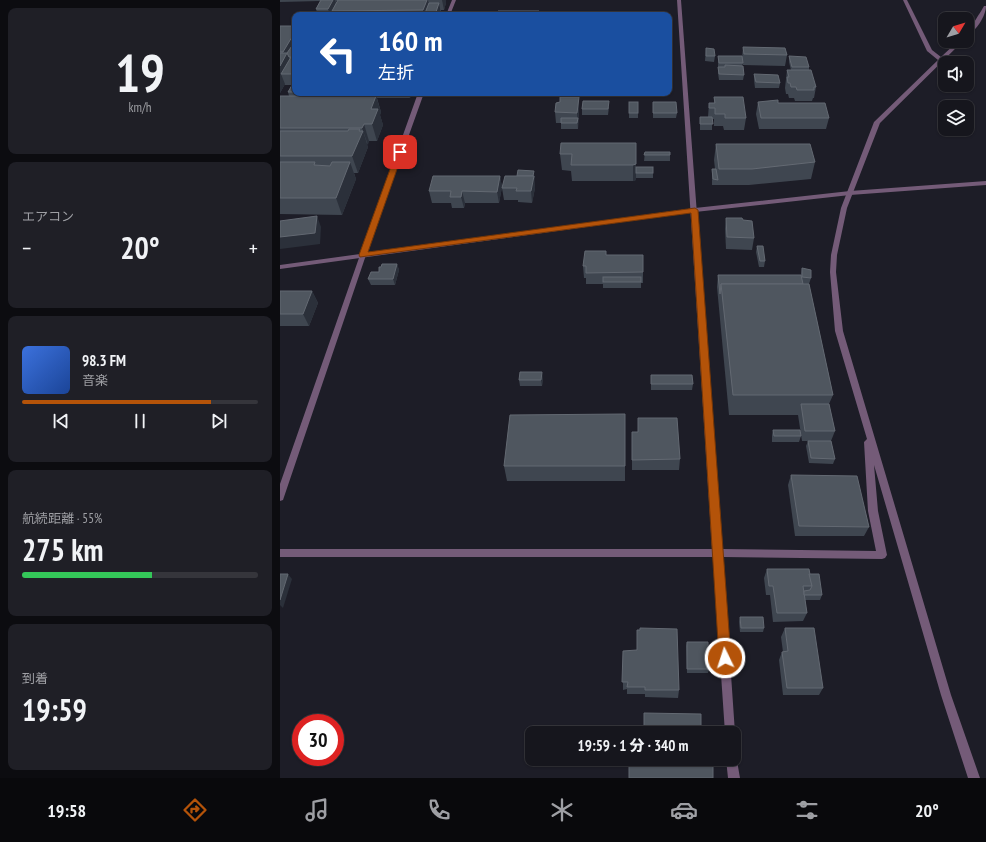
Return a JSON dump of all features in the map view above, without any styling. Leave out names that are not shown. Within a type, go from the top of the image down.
[{"type":"street","points":[[449,12],[454,0]]},
{"type":"street","points":[[679,0],[695,210],[730,726]]},
{"type":"street","points":[[904,0],[930,51],[938,58]]},
{"type":"street","points":[[974,27],[986,6]]},
{"type":"street","points":[[945,56],[953,48]]},
{"type":"street","points":[[938,63],[877,122],[842,216],[834,255],[833,272],[839,331],[946,695],[974,778]]},
{"type":"street","points":[[280,498],[363,255],[420,96]]},
{"type":"street","points":[[280,267],[695,210],[850,193],[986,183]]},
{"type":"street","points":[[280,553],[718,552],[882,554],[873,511],[867,425]]},
{"type":"street","points":[[733,766],[734,778]]},
{"type":"building","points":[[321,0],[333,0],[328,9],[316,9]]},
{"type":"building","points":[[338,0],[427,0],[423,10],[332,11]]},
{"type":"building","points":[[429,3],[439,3],[436,12],[425,12]]},
{"type":"building","points":[[498,11],[539,11],[539,12]]},
{"type":"building","points":[[280,26],[292,26],[292,37],[283,52],[280,52]]},
{"type":"building","points":[[292,46],[292,74],[281,74],[291,57],[289,57],[287,53]]},
{"type":"building","points":[[743,47],[785,48],[787,55],[744,54]]},
{"type":"building","points":[[706,48],[714,49],[715,56],[706,56]]},
{"type":"building","points":[[280,53],[287,53],[280,66]]},
{"type":"building","points":[[718,56],[742,56],[743,63],[719,63]]},
{"type":"building","points":[[789,56],[806,57],[809,67],[792,67]]},
{"type":"building","points":[[725,65],[743,66],[744,75],[719,74],[718,67],[725,67]]},
{"type":"building","points":[[787,70],[811,70],[816,87],[814,87],[814,90],[797,90],[796,87],[791,87],[790,83],[788,83],[787,77],[789,77]]},
{"type":"building","points":[[754,74],[778,75],[780,83],[756,82]]},
{"type":"building","points":[[292,85],[292,92],[288,92]]},
{"type":"building","points":[[280,96],[376,96],[371,109],[378,109],[372,124],[364,124],[362,128],[280,128]]},
{"type":"building","points":[[560,97],[579,97],[577,113],[555,112],[556,103],[560,102]]},
{"type":"building","points":[[714,97],[743,97],[746,118],[725,118],[725,114],[715,114],[715,108],[709,108],[709,103],[715,103]]},
{"type":"building","points":[[778,100],[778,103],[825,103],[829,118],[761,118],[758,102]]},
{"type":"building","points":[[583,101],[609,101],[608,109],[582,109]]},
{"type":"building","points":[[629,102],[638,102],[638,113],[629,113]]},
{"type":"building","points":[[653,102],[676,102],[677,113],[653,113]]},
{"type":"building","points":[[700,117],[712,117],[713,124],[700,124]]},
{"type":"building","points":[[561,118],[578,118],[577,123],[561,123]]},
{"type":"building","points":[[349,129],[360,129],[359,131],[363,131],[352,156],[280,156],[280,131],[348,131]]},
{"type":"building","points":[[561,143],[636,143],[636,164],[571,165],[572,154],[560,154]]},
{"type":"building","points":[[716,144],[810,144],[815,162],[752,169],[719,169]]},
{"type":"building","points":[[645,152],[670,152],[670,155],[644,155]]},
{"type":"building","points":[[280,162],[315,162],[314,165],[330,166],[332,162],[350,162],[336,198],[280,198]]},
{"type":"building","points":[[636,167],[653,167],[653,173],[636,173]]},
{"type":"building","points":[[712,169],[716,169],[718,180],[713,179]]},
{"type":"building","points":[[518,170],[534,171],[533,176],[517,176]]},
{"type":"building","points":[[433,176],[500,176],[497,192],[462,191],[461,197],[450,197],[451,191],[429,191]]},
{"type":"building","points":[[505,176],[534,176],[531,191],[516,191],[517,188],[502,188]]},
{"type":"building","points":[[317,216],[315,233],[280,237],[280,221]]},
{"type":"building","points":[[726,218],[742,218],[743,220],[752,221],[754,238],[727,237]]},
{"type":"building","points":[[757,246],[763,246],[765,261],[760,261]]},
{"type":"building","points":[[585,251],[606,251],[606,255],[643,255],[643,272],[586,273],[586,266],[583,266]]},
{"type":"building","points":[[382,264],[397,264],[393,279],[368,279],[371,272],[379,272],[379,267],[381,267]]},
{"type":"building","points":[[802,268],[811,270],[811,278],[802,277]]},
{"type":"building","points":[[718,275],[801,275],[803,284],[721,284],[720,294]]},
{"type":"building","points":[[603,277],[641,277],[641,282],[603,282]]},
{"type":"building","points":[[721,284],[809,284],[833,395],[733,395]]},
{"type":"building","points":[[280,291],[312,291],[303,314],[280,314]]},
{"type":"building","points":[[520,372],[542,372],[541,380],[519,380]]},
{"type":"building","points":[[651,375],[692,375],[693,384],[651,384]]},
{"type":"building","points":[[801,404],[829,404],[835,431],[805,431]]},
{"type":"building","points":[[625,414],[625,466],[504,466],[510,415]]},
{"type":"building","points":[[638,418],[677,418],[680,459],[632,460],[632,432],[638,432]]},
{"type":"building","points":[[773,430],[800,430],[801,436],[774,436]]},
{"type":"building","points":[[808,441],[831,441],[835,459],[811,458]]},
{"type":"building","points":[[791,475],[857,476],[869,527],[799,526]]},
{"type":"building","points":[[767,569],[809,569],[812,586],[803,586],[807,613],[777,613],[773,586],[769,586]]},
{"type":"building","points":[[280,574],[288,574],[280,600]]},
{"type":"building","points":[[809,574],[819,574],[822,595],[804,595],[804,591],[810,590],[812,586]]},
{"type":"building","points":[[740,617],[763,617],[764,628],[741,628]]},
{"type":"building","points":[[640,628],[677,629],[679,690],[645,690],[645,687],[627,687],[628,682],[622,682],[623,651],[637,650],[637,630],[640,630]]},
{"type":"building","points":[[785,628],[814,628],[823,688],[787,688],[782,652],[788,651]]},
{"type":"building","points":[[687,642],[708,642],[709,669],[687,669]]},
{"type":"building","points":[[644,713],[701,714],[701,726],[644,726]]},
{"type":"building","points":[[629,766],[713,766],[713,778],[629,778]]},
{"type":"route","points":[[400,152],[363,255],[695,210],[725,658]]}]
